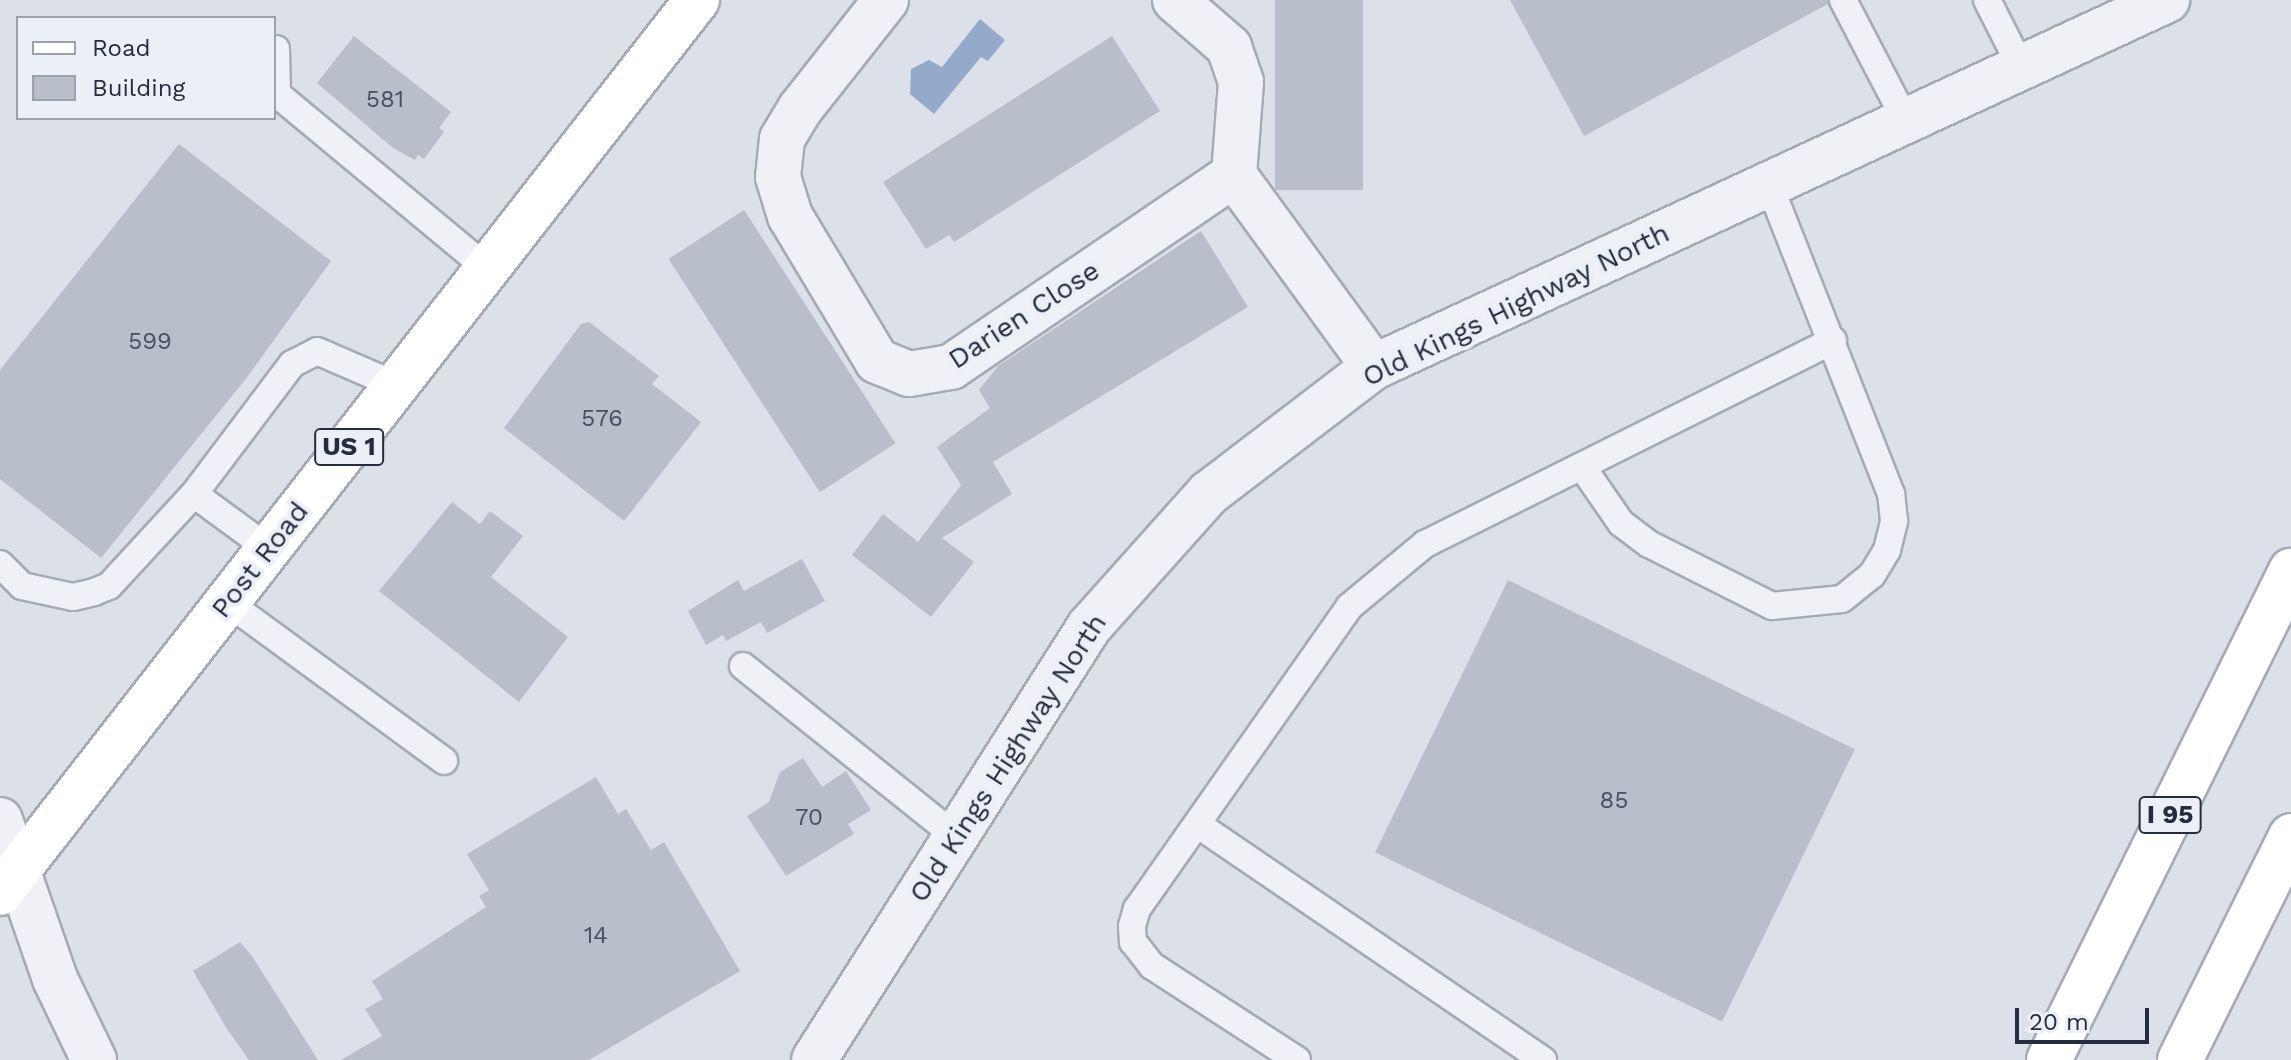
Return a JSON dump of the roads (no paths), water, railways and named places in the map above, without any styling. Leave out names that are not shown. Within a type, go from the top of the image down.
[{"type":"main road","name":"Post Road","points":[[8,883],[697,0]]},
{"type":"main road","name":"I 95","points":[[2049,1060],[2291,571]]},
{"type":"main road","points":[[2180,1060],[2291,836]]},
{"type":"street","name":"Darien Close","points":[[886,0],[800,109],[782,139],[778,177],[790,216],[877,361],[909,374],[951,367],[1234,175]]},
{"type":"street","points":[[1175,0],[1229,47],[1241,82],[1234,175],[1374,367]]},
{"type":"street","name":"Old Kings Highway North","points":[[814,1060],[954,835],[1089,627],[1199,504],[1374,367],[2167,0]]},
{"type":"street","points":[[0,820],[8,883],[94,1060]]},
{"type":"lane","points":[[1843,0],[1906,121]]},
{"type":"lane","points":[[1987,0],[2021,67]]},
{"type":"lane","points":[[276,49],[277,94],[488,269]]},
{"type":"lane","points":[[1583,468],[1621,523],[1649,544],[1772,606],[1842,599],[1872,575],[1887,550],[1894,521],[1891,494],[1769,184]]},
{"type":"lane","points":[[1297,1060],[1152,966],[1133,942],[1137,909],[1349,607],[1425,544],[1833,341]]},
{"type":"lane","points":[[0,564],[22,586],[73,597],[109,586],[194,494],[292,364],[317,351],[398,386]]},
{"type":"lane","points":[[194,494],[269,549]]},
{"type":"lane","points":[[227,602],[444,761]]},
{"type":"lane","points":[[743,666],[954,835]]},
{"type":"lane","points":[[1197,824],[1543,1060]]},
{"type":"water","points":[[980,19],[1005,40],[988,61],[981,57],[934,114],[910,94],[911,69],[929,60],[942,67]]}]
